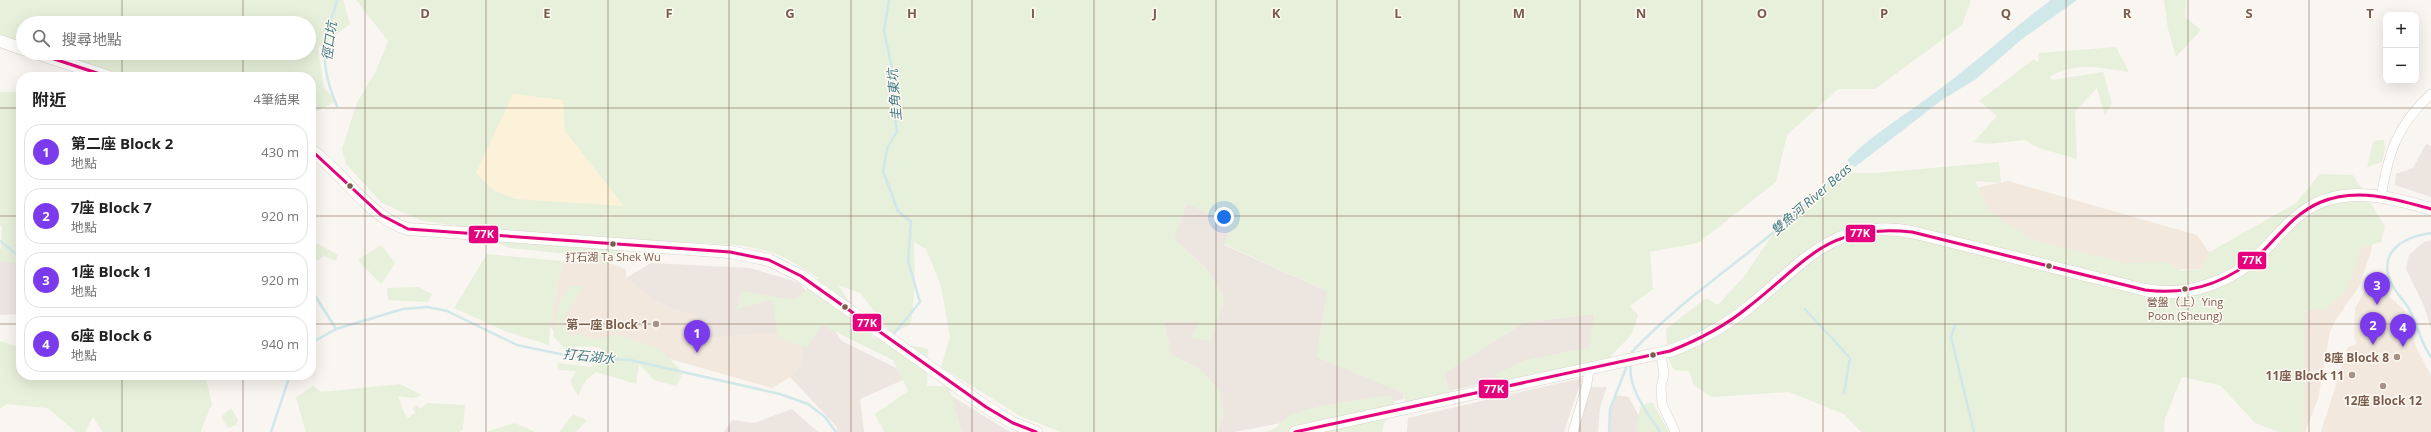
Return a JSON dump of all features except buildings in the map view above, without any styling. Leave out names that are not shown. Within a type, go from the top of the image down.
[{"type":"main road","points":[[0,41],[16,47]]},
{"type":"main road","points":[[57,60],[94,72]]},
{"type":"main road","points":[[316,154],[328,164],[376,212],[391,222],[408,229],[739,253],[769,260],[801,276],[990,410],[1036,432]]},
{"type":"main road","points":[[1295,432],[1655,355],[1692,343],[1720,328],[1821,248],[1842,236],[1859,231],[1876,228],[1912,232],[2145,290],[2171,292],[2205,287],[2237,272],[2256,258],[2300,213],[2319,202],[2346,196],[2381,198],[2431,209]]},
{"type":"street","points":[[2381,198],[2387,163],[2398,134],[2411,114],[2431,94]]},
{"type":"street","points":[[1655,355],[1664,374],[1661,387],[1662,404],[1675,432]]},
{"type":"street","points":[[1573,432],[1587,384],[1589,369]]},
{"type":"shaded area","points":[[2426,144],[2431,146],[2431,197],[2395,185],[2396,174],[2413,168]]},
{"type":"shaded area","points":[[2008,181],[2197,235],[2213,258],[2209,269],[2143,270],[1988,229],[1966,190]]},
{"type":"shaded area","points":[[1187,200],[1223,216],[1230,230],[1224,245],[1327,291],[1403,393],[1404,399],[1235,432],[1217,432],[1224,413],[1200,369],[1171,355],[1164,321],[1200,322],[1211,341],[1207,269],[1174,239]]},
{"type":"shaded area","points":[[2349,216],[2372,243],[2371,251],[2359,287],[2336,319],[2330,332],[2318,399],[2305,432],[2292,432],[2295,324],[2346,265]]},
{"type":"shaded area","points":[[2431,240],[2431,328],[2424,306],[2406,269],[2409,255],[2424,242]]},
{"type":"shaded area","points":[[0,249],[16,259],[16,314],[0,315]]},
{"type":"shaded area","points":[[562,261],[613,264],[626,269],[626,278],[657,302],[672,309],[696,315],[694,328],[709,338],[772,333],[797,340],[803,350],[800,366],[790,377],[772,388],[663,357],[623,354],[562,338],[550,327]]},
{"type":"shaded area","points":[[651,263],[750,268],[800,283],[842,341],[912,376],[860,399],[864,432],[837,432],[837,427],[790,377],[800,366],[803,350],[797,340],[772,333],[709,338],[698,335],[694,328],[696,315],[672,309],[657,302],[626,278]]},
{"type":"shaded area","points":[[2371,280],[2404,310],[2416,347],[2431,376],[2431,432],[2321,432],[2348,347],[2357,344],[2354,337],[2355,308]]},
{"type":"shaded area","points":[[1593,314],[1603,357],[1449,391],[1444,373],[1523,323]]},
{"type":"shaded area","points":[[1582,378],[1564,432],[1407,432],[1408,418]]},
{"type":"shaded area","points":[[937,387],[1010,432],[940,432]]},
{"type":"shaded area","points":[[1590,387],[1607,387],[1600,407],[1598,432],[1577,432]]},
{"type":"shaded area","points":[[1615,395],[1629,397],[1647,432],[1609,432],[1610,410]]},
{"type":"shaded area","points":[[792,409],[818,432],[724,432],[732,420],[754,423]]},
{"type":"green space","points":[[0,0],[343,0],[350,24],[318,48],[324,88],[337,101],[316,112],[316,72],[114,72],[73,60],[316,60],[316,16],[16,16],[16,44],[0,40]]},
{"type":"green space","points":[[356,0],[1971,0],[1962,25],[1875,89],[1838,89],[1787,135],[1776,182],[1698,243],[1650,252],[1653,289],[1630,306],[1638,315],[1632,334],[1609,358],[1501,381],[1495,374],[1526,360],[1589,347],[1594,314],[1523,323],[1444,373],[1451,397],[1407,407],[1403,393],[1316,357],[1327,291],[1224,244],[1230,230],[1223,220],[1187,204],[1174,239],[1207,269],[1225,298],[1211,341],[1191,338],[1199,322],[1164,322],[1171,355],[1200,369],[1220,391],[1224,413],[1217,432],[1061,432],[1022,417],[941,367],[950,337],[941,286],[926,249],[914,242],[915,285],[911,324],[892,334],[860,293],[838,285],[873,337],[928,349],[927,386],[949,386],[962,432],[884,432],[875,414],[908,391],[893,360],[822,325],[807,348],[778,336],[772,300],[737,309],[740,291],[795,300],[819,278],[784,257],[763,250],[726,244],[632,244],[607,265],[568,254],[510,248],[456,226],[420,220],[382,203],[346,164],[342,149],[357,103],[376,71],[388,41]]},
{"type":"green space","points":[[2164,0],[2186,0],[2185,17],[2201,30],[2176,57],[2168,29]]},
{"type":"green space","points":[[2116,47],[2129,72],[2078,67],[2059,72],[2050,77],[2052,80],[2103,72],[2112,104],[2105,116],[2097,88],[2075,112],[2077,159],[2039,148],[2025,140],[1989,144],[1974,142],[1997,116],[1979,101],[2034,59],[2038,63],[2039,53]]},
{"type":"green space","points":[[0,92],[16,92],[16,264],[0,261],[2,225],[0,226]]},
{"type":"green space","points":[[2384,140],[2385,148],[2382,162],[2367,167],[2373,141]]},
{"type":"green space","points":[[1999,162],[2001,183],[1975,181],[1990,211],[2032,240],[2125,263],[2168,262],[2181,271],[2201,269],[2208,253],[2296,203],[2320,174],[2353,175],[2385,226],[2381,242],[2361,248],[2348,289],[2326,309],[2305,310],[2303,432],[2279,432],[2255,423],[2220,385],[2182,377],[2165,418],[2164,432],[1861,432],[1844,414],[1789,392],[1712,397],[1694,386],[1689,371],[1674,370],[1668,358],[1666,329],[1706,298],[1718,305],[1746,274],[1775,231],[1841,173],[1876,173]]},
{"type":"green space","points":[[316,243],[338,255],[336,261],[324,256],[316,261]]},
{"type":"green space","points":[[381,245],[395,263],[381,284],[358,260]]},
{"type":"green space","points":[[487,254],[562,261],[550,327],[549,345],[507,332],[454,308]]},
{"type":"green space","points":[[584,285],[562,321],[570,337],[578,334],[598,340],[616,334],[660,349],[683,373],[676,386],[654,380],[639,364],[636,384],[596,372],[586,380],[578,396],[570,381],[576,371],[557,370],[558,363],[590,367],[608,359],[599,346],[574,347],[568,352],[553,336],[559,304],[569,287]]},
{"type":"green space","points":[[418,287],[432,294],[428,302],[388,300],[387,288]]},
{"type":"green space","points":[[0,341],[16,346],[16,380],[206,380],[212,404],[200,432],[103,432],[93,417],[85,432],[76,432],[48,408],[6,404],[0,409]]},
{"type":"green space","points":[[400,384],[422,395],[413,398],[398,396],[404,413],[408,418],[415,413],[413,408],[416,405],[420,409],[428,403],[465,405],[463,429],[459,432],[306,432],[296,398],[313,386],[321,392]]},
{"type":"green space","points":[[1391,395],[1396,406],[1384,423],[1382,432],[1264,432],[1274,429],[1287,417],[1303,411],[1341,402]]},
{"type":"green space","points":[[1652,402],[1669,432],[1638,432],[1635,428],[1641,406]]},
{"type":"green space","points":[[231,408],[238,420],[236,425],[228,428],[221,417]]},
{"type":"green space","points":[[573,414],[587,420],[576,432],[559,432]]},
{"type":"green space","points":[[515,423],[535,432],[486,432]]},
{"type":"sand","points":[[513,94],[563,100],[565,131],[624,206],[515,199],[493,190],[476,173]]},
{"type":"water","points":[[2051,0],[2077,0],[2022,39],[1976,79],[1942,100],[1855,167],[1847,160],[1869,140],[1955,77]]},
{"type":"waterway","name":"徑口坑","points":[[337,0],[326,40],[325,59],[327,78],[337,106]]},
{"type":"waterway","name":"圭角東坑","points":[[889,0],[884,31],[894,77],[893,107],[897,131],[887,149],[883,171],[898,211],[911,222],[908,261],[920,302],[892,336]]},
{"type":"waterway","name":"雙魚河 River Beas","points":[[1632,356],[1632,352],[1683,304],[1775,231],[1853,162]]},
{"type":"waterway","points":[[2431,233],[2411,238],[2403,242],[2390,254],[2388,262],[2388,272],[2391,283],[2409,309],[2424,345],[2431,357]]},
{"type":"waterway","points":[[0,241],[16,254]]},
{"type":"waterway","points":[[316,297],[336,329]]},
{"type":"waterway","name":"打石湖水","points":[[316,340],[336,329],[403,309],[428,307],[447,311],[517,345],[574,357],[630,360],[780,394],[808,404],[825,417],[836,432]]},
{"type":"waterway","points":[[1805,309],[1850,358],[1844,393]]},
{"type":"waterway","points":[[1955,325],[1951,337],[1974,432]]},
{"type":"waterway","name":"打石湖水","points":[[1609,432],[1610,409],[1628,363]]},
{"type":"waterway","name":"雙魚河 River Beas","points":[[1631,363],[1632,382],[1635,391],[1660,432]]},
{"type":"waterway","points":[[271,432],[288,380]]},
{"type":"transit line","name":"77K","points":[[57,60],[94,72]]},
{"type":"transit line","name":"77K","points":[[316,155],[381,215],[408,229],[730,252],[769,260],[801,276],[986,407],[1013,423],[1036,432]]},
{"type":"transit line","name":"77K","points":[[1295,432],[1670,351],[1701,338],[1738,315],[1803,261],[1820,249],[1838,240],[1859,233],[1883,231],[1912,232],[2145,290],[2163,291],[2196,288],[2212,283],[2242,268],[2268,246],[2299,215],[2321,202],[2348,195],[2362,195],[2390,198],[2431,209]]},
{"type":"place","name":"打石湖 Ta Shek Wu","points":[[613,244]]},
{"type":"place","name":"營盤（上）Ying Poon (Sheung)","points":[[2185,289]]},
{"type":"place","name":"1座 Block 1","points":[[2377,305]]},
{"type":"place","name":"第一座 Block 1","points":[[656,324]]},
{"type":"place","name":"7座 Block 7","points":[[2373,345]]},
{"type":"place","name":"6座 Block 6","points":[[2403,347]]},
{"type":"place","name":"第二座 Block 2","points":[[697,353]]},
{"type":"place","name":"8座 Block 8","points":[[2397,357]]},
{"type":"place","name":"11座 Block 11","points":[[2352,375]]},
{"type":"place","name":"12座 Block 12","points":[[2383,386]]}]
